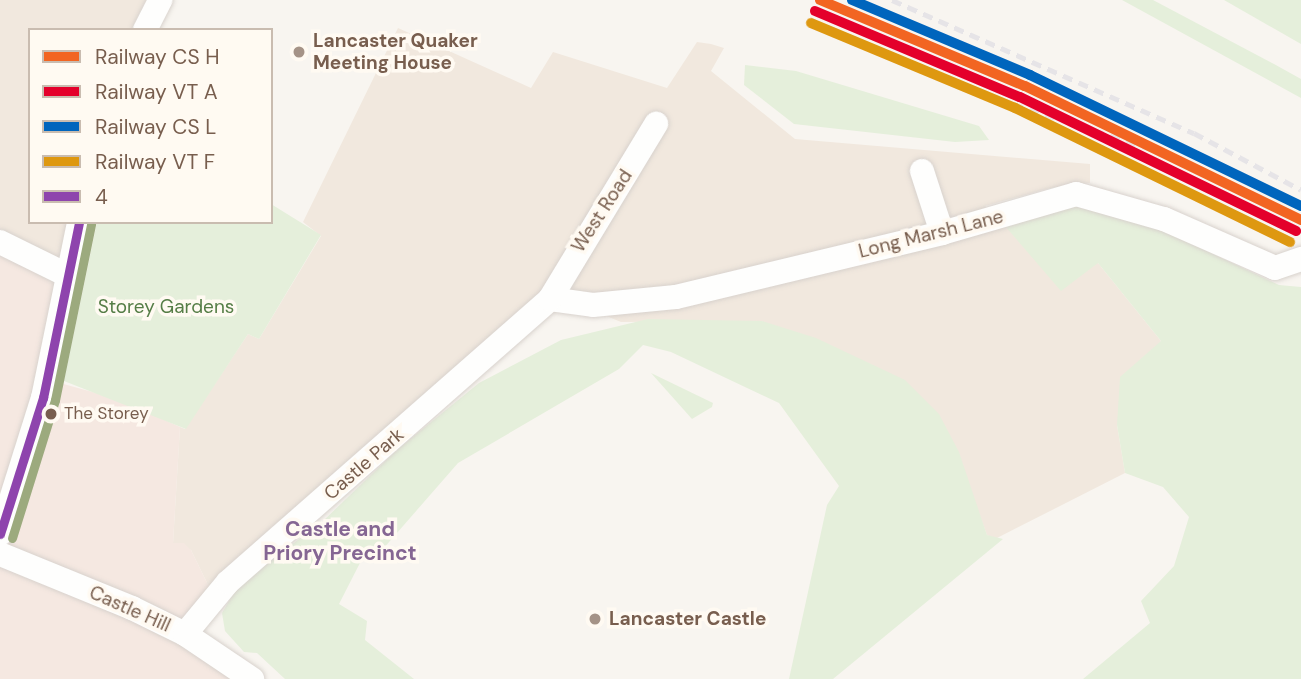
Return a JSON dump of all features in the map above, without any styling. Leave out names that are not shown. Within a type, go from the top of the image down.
[{"type":"street","points":[[146,28],[160,0]]},
{"type":"street","name":"West Road","points":[[550,299],[656,124]]},
{"type":"street","points":[[922,171],[942,233]]},
{"type":"street","name":"Long Marsh Lane","points":[[550,299],[593,305],[676,297],[942,233],[1076,194],[1164,219],[1275,268],[1301,260]]},
{"type":"street","points":[[1,529],[43,398],[79,224]]},
{"type":"street","points":[[0,242],[67,275]]},
{"type":"street","name":"Castle Park","points":[[184,634],[228,582],[550,299]]},
{"type":"street","name":"Castle Hill","points":[[0,554],[184,634],[253,679]]},
{"type":"shaded area","points":[[0,0],[146,0],[132,28],[28,28],[28,224],[69,224],[56,283],[0,254]]},
{"type":"shaded area","points":[[398,28],[531,88],[553,52],[667,88],[697,42],[711,44],[724,48],[711,71],[795,139],[1090,164],[1090,183],[1050,188],[985,206],[1005,226],[1098,263],[1161,341],[1117,425],[1125,473],[995,539],[987,535],[973,497],[762,321],[621,322],[548,292],[209,587],[191,550],[173,543],[180,427],[185,429],[248,334],[259,339],[321,236],[303,222]]},
{"type":"shaded area","points":[[0,254],[56,283],[38,377],[118,399],[180,427],[173,543],[184,543],[191,550],[209,587],[173,639],[236,679],[0,679]]},
{"type":"green space","points":[[1122,0],[1153,0],[1274,64],[1301,79],[1301,98]]},
{"type":"green space","points":[[1224,0],[1301,0],[1301,44]]},
{"type":"green space","points":[[745,65],[796,71],[979,126],[989,140],[955,142],[794,124],[744,85]]},
{"type":"green space","points":[[1063,203],[1162,230],[1279,285],[1301,287],[1301,679],[1083,679],[1150,623],[1141,601],[1174,566],[1189,517],[1163,487],[1125,473],[1117,425],[1120,377],[1161,341],[1098,263],[1061,291],[1005,226]]},
{"type":"green space","name":"Storey Gardens","points":[[273,205],[321,235],[259,339],[248,334],[186,429],[64,381],[97,224],[273,224]]},
{"type":"green space","points":[[648,319],[762,321],[816,338],[905,380],[939,414],[959,452],[987,535],[1003,539],[833,679],[789,679],[827,505],[839,486],[779,403],[671,352],[643,345],[619,369],[458,463],[376,557],[362,559],[339,604],[367,621],[365,640],[414,679],[285,679],[257,653],[244,652],[225,631],[222,613],[239,584],[322,522],[398,449],[479,383],[561,340]]},
{"type":"green space","points":[[651,373],[713,403],[712,407],[692,419]]},
{"type":"railway","points":[[892,0],[1194,133],[1301,190]]},
{"type":"railway","points":[[1013,104],[1181,159]]},
{"type":"transit line","points":[[820,0],[1025,86],[1301,220]]},
{"type":"transit line","points":[[852,0],[1030,75],[1301,206]]},
{"type":"transit line","points":[[815,11],[1020,97],[1296,231]]},
{"type":"transit line","points":[[811,23],[1015,108],[1290,242]]},
{"type":"transit line","name":"4","points":[[0,534],[43,398],[79,224]]},
{"type":"transit line","points":[[12,538],[55,400],[91,224]]},
{"type":"place","name":"Lancaster Quaker Meeting House","points":[[299,52]]},
{"type":"place","name":"The Storey","points":[[51,414]]},
{"type":"place","name":"Lancaster Castle","points":[[595,619]]},
{"type":"district","name":"Castle and Priory Precinct","points":[[340,541]]}]
